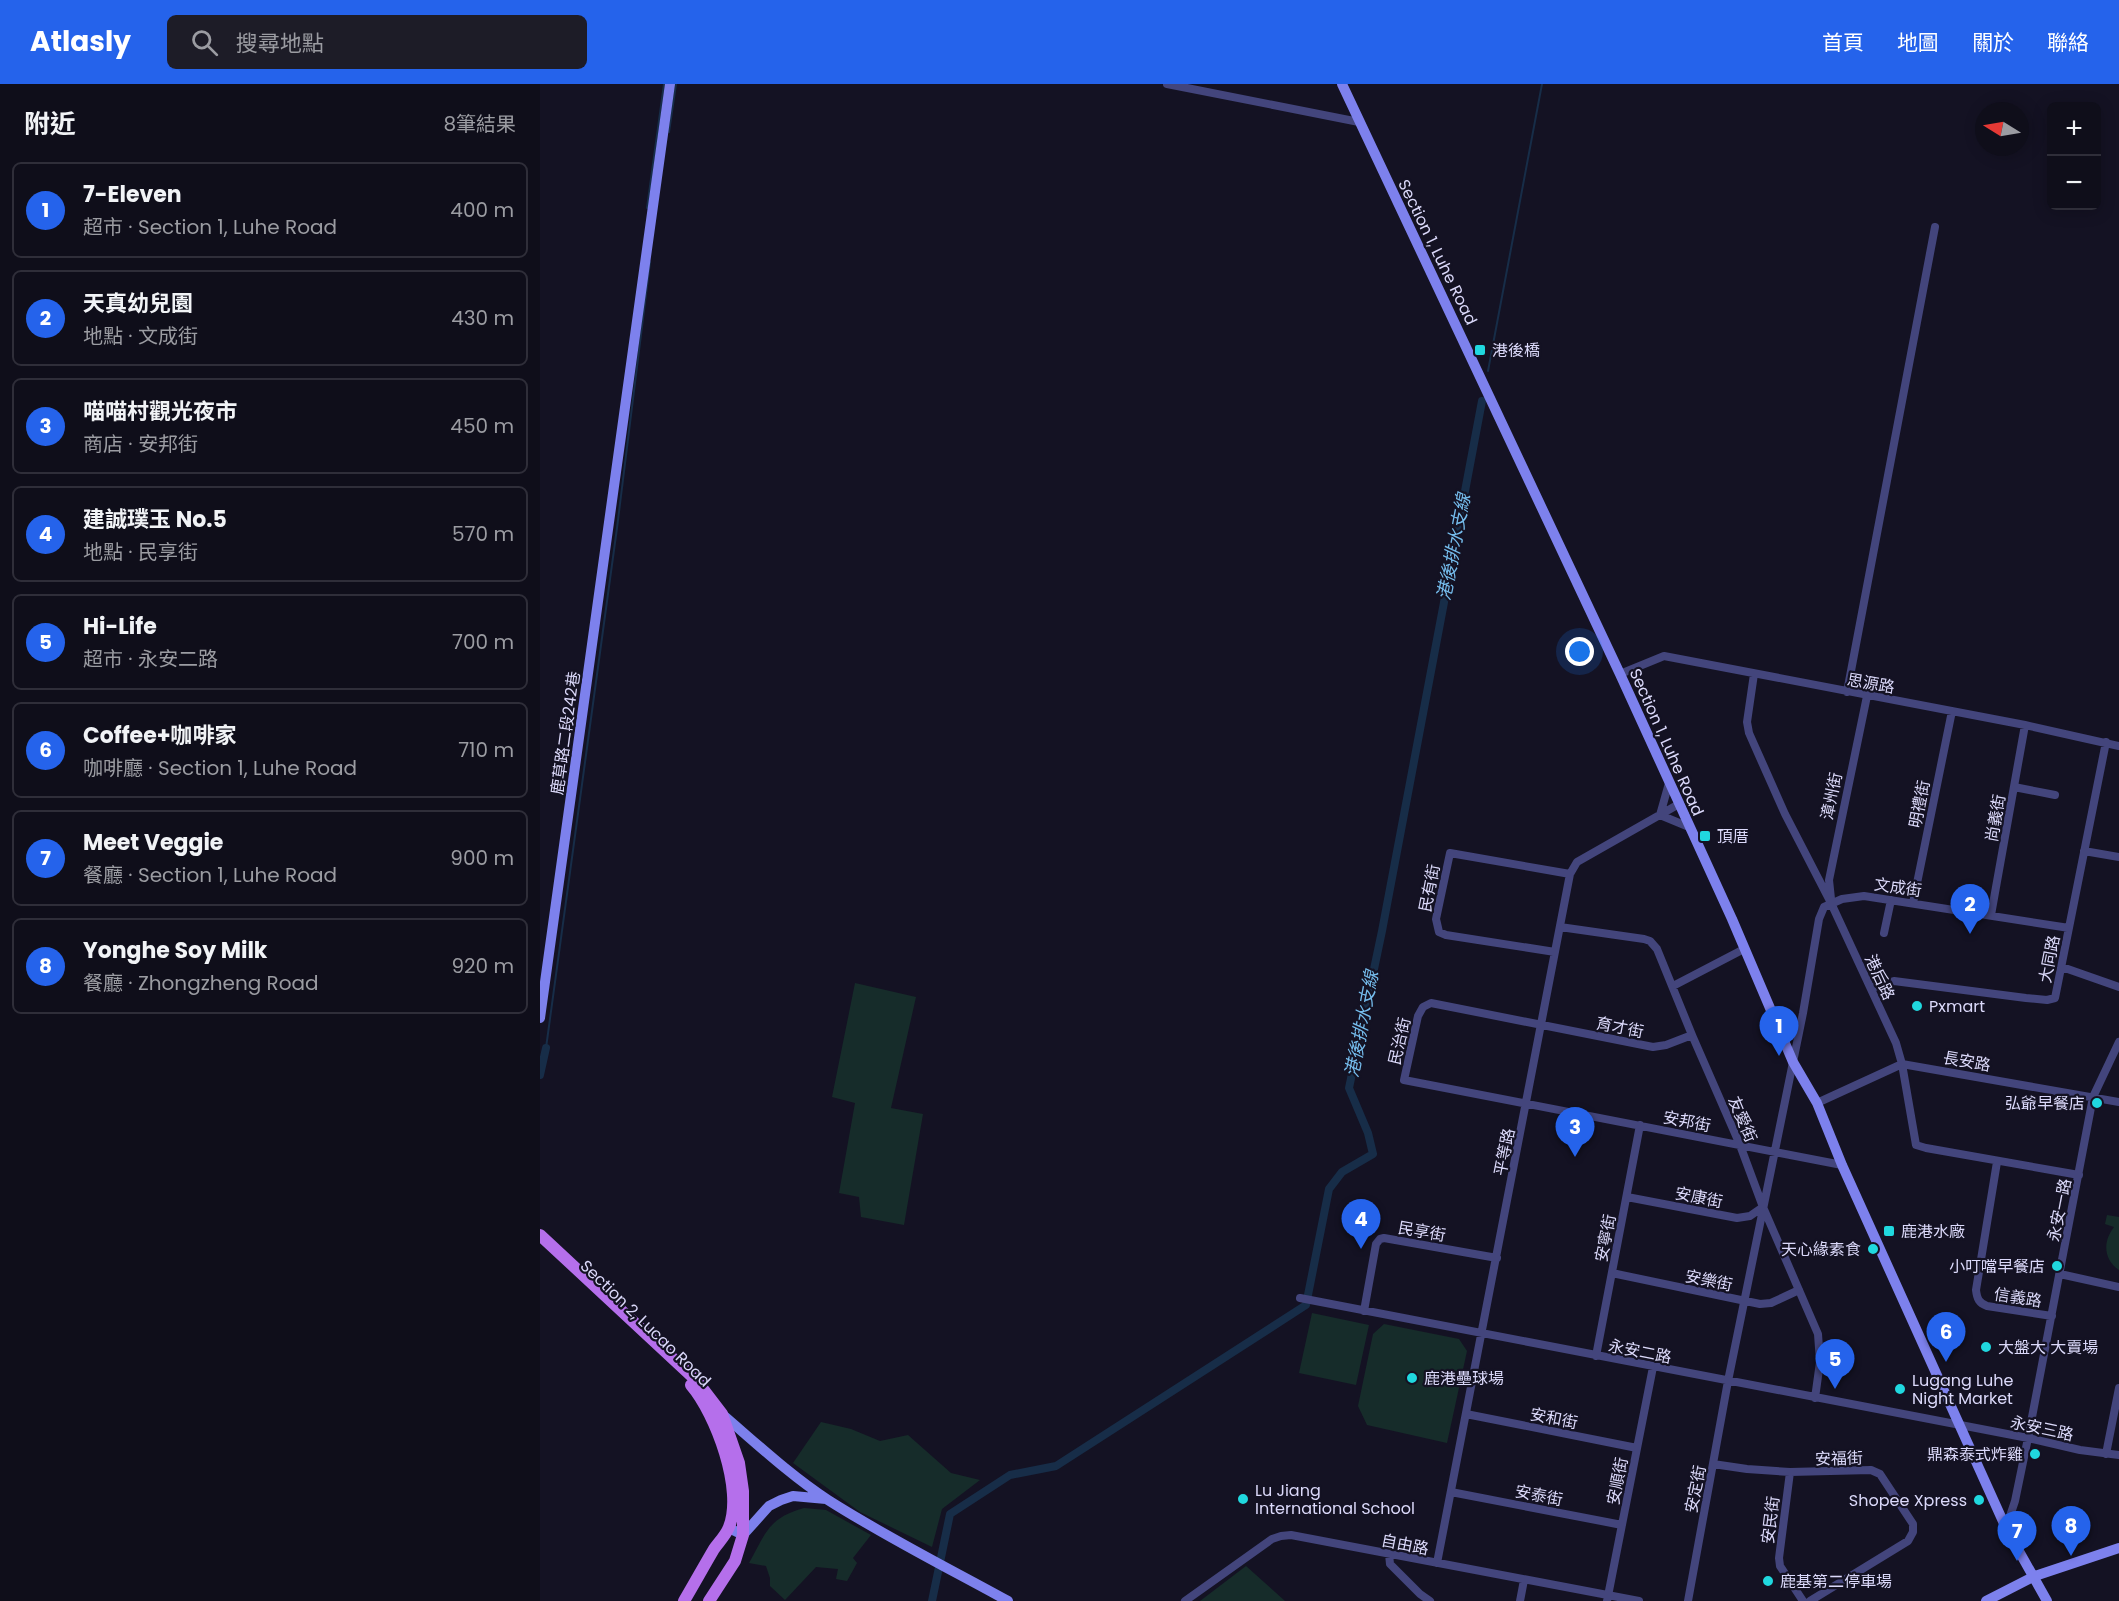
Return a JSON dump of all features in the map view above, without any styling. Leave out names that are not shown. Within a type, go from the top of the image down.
[{"type":"main road","name":"鹿草路二段242巷","points":[[540,1018],[670,84]]},
{"type":"main road","name":"Section 1, Luhe Road","points":[[1342,84],[1483,379],[1620,674],[1793,1062],[1817,1103],[1842,1165],[2006,1528],[2047,1601]]},
{"type":"main road","name":"Section 2, Lucao Road","points":[[540,1235],[696,1380],[718,1418]]},
{"type":"main road","name":"Section 2, Lucao Road","points":[[540,1246],[692,1386],[718,1418],[786,1470],[827,1500],[894,1540],[1008,1601]]},
{"type":"main road","points":[[684,1601],[715,1547],[729,1528],[732,1517],[732,1484],[718,1418]]},
{"type":"main road","points":[[709,1601],[735,1561],[743,1535],[743,1491],[739,1463],[718,1418]]},
{"type":"main road","points":[[743,1535],[769,1506],[781,1500],[793,1496],[827,1500]]},
{"type":"main road","points":[[729,1528],[743,1535]]},
{"type":"main road","points":[[1986,1601],[2035,1576],[2119,1548]]},
{"type":"street","points":[[1167,84],[1359,122]]},
{"type":"street","points":[[1847,692],[1935,227]]},
{"type":"street","name":"思源路","points":[[1620,674],[1664,656],[2025,725],[2119,746]]},
{"type":"street","name":"港后路","points":[[1754,674],[1747,722],[1749,734],[1785,814],[1872,988],[1896,1043],[1902,1064],[1916,1144],[1997,1162],[2079,1175]]},
{"type":"street","name":"漳州街","points":[[1831,903],[1829,880],[1868,696]]},
{"type":"street","name":"明禮街","points":[[1913,903],[1952,711]]},
{"type":"street","name":"尚義街","points":[[1991,915],[2025,725]]},
{"type":"street","name":"大同路","points":[[1872,988],[1894,981],[2047,1000],[2055,998],[2106,742]]},
{"type":"street","points":[[1660,815],[1669,783]]},
{"type":"street","points":[[2014,788],[2055,795]]},
{"type":"street","points":[[1570,874],[1577,862],[1679,804]]},
{"type":"street","points":[[1660,815],[1689,826]]},
{"type":"street","points":[[2084,851],[2119,857]]},
{"type":"street","name":"民有街","points":[[1555,952],[1446,935],[1439,932],[1436,919],[1450,854],[1570,874]]},
{"type":"street","name":"平等路","points":[[1437,1563],[1570,874]]},
{"type":"street","name":"文成街","points":[[1831,903],[1864,896],[2069,928]]},
{"type":"street","points":[[1884,933],[1891,900]]},
{"type":"street","name":"安定街","points":[[1688,1601],[1728,1381],[1803,1013],[1819,919],[1824,907],[1831,903]]},
{"type":"street","name":"友愛街","points":[[1560,927],[1650,941],[1657,949],[1819,1340],[1820,1362],[1815,1398]]},
{"type":"street","points":[[1673,986],[1744,949]]},
{"type":"street","points":[[2062,967],[2119,987]]},
{"type":"street","name":"民治街","points":[[1527,1103],[1404,1080],[1418,1016],[1426,1004],[1440,1003],[1542,1025]]},
{"type":"street","name":"育才街","points":[[1542,1025],[1653,1047],[1666,1046],[1692,1035]]},
{"type":"street","name":"永安一路","points":[[2006,1528],[2028,1438],[2093,1097],[2119,1042]]},
{"type":"street","points":[[1817,1103],[1902,1064]]},
{"type":"street","name":"長安路","points":[[1902,1064],[2119,1102]]},
{"type":"street","name":"安邦街","points":[[1527,1103],[1842,1165]]},
{"type":"street","name":"安寧街","points":[[1596,1356],[1640,1125]]},
{"type":"street","name":"信義路","points":[[1997,1162],[1976,1290],[1977,1299],[1981,1304],[1987,1306],[2052,1316]]},
{"type":"street","name":"安康街","points":[[1626,1197],[1737,1218],[1750,1216],[1763,1207]]},
{"type":"street","name":"民享街","points":[[1364,1311],[1376,1244],[1380,1239],[1497,1258]]},
{"type":"street","name":"安樂街","points":[[1612,1273],[1744,1301],[1771,1303],[1799,1290]]},
{"type":"street","points":[[2060,1274],[2119,1287]]},
{"type":"street","name":"永安二路","points":[[1300,1298],[1959,1426]]},
{"type":"street","name":"安順街","points":[[1608,1598],[1653,1367]]},
{"type":"street","points":[[2106,1454],[2119,1388]]},
{"type":"street","name":"安和街","points":[[1466,1414],[1637,1448]]},
{"type":"street","name":"永安三路","points":[[1959,1426],[2119,1455]]},
{"type":"street","name":"安福街","points":[[1713,1464],[1790,1472],[1871,1470],[1880,1474],[1913,1524],[1913,1532],[1908,1541],[1810,1601]]},
{"type":"street","name":"安民街","points":[[1790,1472],[1779,1558],[1780,1566],[1803,1601]]},
{"type":"street","name":"安泰街","points":[[1451,1492],[1622,1525]]},
{"type":"street","name":"自由路","points":[[1185,1601],[1272,1539],[1291,1535],[1608,1598],[1639,1601]]},
{"type":"street","points":[[1389,1554],[1390,1564],[1430,1601]]},
{"type":"street","points":[[1520,1601],[1524,1580]]},
{"type":"green space","points":[[855,983],[916,997],[891,1108],[923,1114],[904,1225],[861,1217],[859,1197],[839,1193],[855,1103],[832,1097]]},
{"type":"green space","points":[[2107,1215],[2119,1217],[2119,1270],[2107,1255],[2108,1238],[2114,1227],[2105,1224]]},
{"type":"green space","points":[[1312,1313],[1369,1325],[1356,1385],[1299,1373]]},
{"type":"green space","name":"鹿港壘球場","points":[[1384,1324],[1459,1339],[1467,1351],[1447,1443],[1367,1425],[1358,1406],[1373,1334]]},
{"type":"green space","points":[[821,1422],[851,1429],[880,1441],[908,1435],[951,1473],[980,1480],[942,1509],[932,1547],[860,1512],[793,1463]]},
{"type":"green space","points":[[804,1508],[826,1510],[871,1535],[853,1558],[857,1563],[847,1581],[836,1579],[838,1569],[816,1567],[785,1600],[770,1586],[766,1566],[749,1563],[764,1535],[775,1522]]},
{"type":"green space","points":[[1246,1566],[1285,1601],[1200,1601]]},
{"type":"waterway","points":[[647,208],[664,84]]},
{"type":"waterway","points":[[669,132],[676,84]]},
{"type":"waterway","points":[[1488,371],[1542,84]]},
{"type":"waterway","points":[[546,1048],[617,528],[650,262]]},
{"type":"waterway","name":"港後排水支線","points":[[932,1601],[950,1514],[1010,1475],[1056,1466],[1306,1305],[1329,1189],[1342,1172],[1373,1154],[1368,1133],[1349,1088],[1382,931],[1482,401]]},
{"type":"waterway","points":[[540,1075],[546,1048]]},
{"type":"place","name":"港後橋","points":[[1480,350]]},
{"type":"place","name":"頂厝","points":[[1705,836]]},
{"type":"place","name":"天真幼兒園","points":[[1970,934]]},
{"type":"place","name":"Pxmart","points":[[1917,1006]]},
{"type":"place","name":"7-Eleven","points":[[1779,1056]]},
{"type":"place","name":"弘爺早餐店","points":[[2097,1103]]},
{"type":"place","name":"喵喵村觀光夜市","points":[[1575,1157]]},
{"type":"place","name":"鹿港水廠","points":[[1889,1231]]},
{"type":"place","name":"建誠璞玉 No.5","points":[[1361,1249]]},
{"type":"place","name":"天心緣素食","points":[[1873,1249]]},
{"type":"place","name":"小叮噹早餐店","points":[[2057,1266]]},
{"type":"place","name":"大盤大 大賣場","points":[[1986,1347]]},
{"type":"place","name":"Coffee+咖啡家","points":[[1946,1362]]},
{"type":"place","name":"鹿港壘球場","points":[[1412,1378]]},
{"type":"place","name":"Hi-Life","points":[[1835,1389]]},
{"type":"place","name":"Lugang Luhe Night Market","points":[[1900,1389]]},
{"type":"place","name":"鼎森泰式炸雞","points":[[2035,1454]]},
{"type":"place","name":"Lu Jiang International School","points":[[1243,1499]]},
{"type":"place","name":"Shopee Xpress","points":[[1979,1500]]},
{"type":"place","name":"Yonghe Soy Milk","points":[[2071,1556]]},
{"type":"place","name":"Meet Veggie","points":[[2017,1561]]},
{"type":"place","name":"鹿基第二停車場","points":[[1768,1581]]}]
